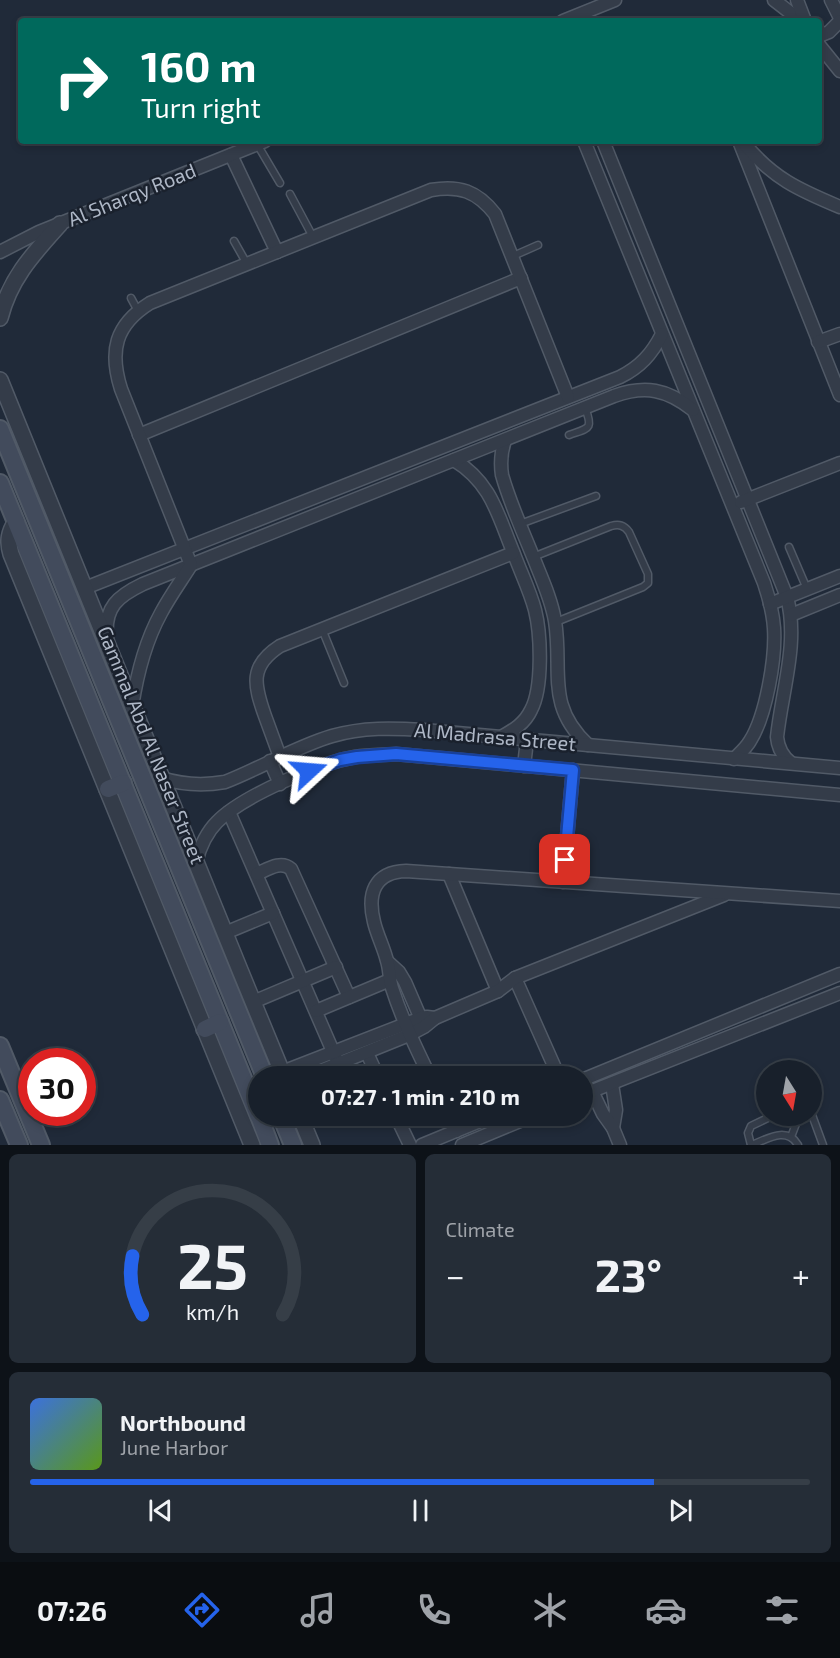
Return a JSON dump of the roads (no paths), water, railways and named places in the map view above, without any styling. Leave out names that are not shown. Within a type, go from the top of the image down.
[{"type":"main road","name":"Gammal Abd Al Naser Street","points":[[0,429],[261,1066]]},
{"type":"main road","name":"Gammal Abd Al Naser Street","points":[[0,483],[115,786],[212,1025],[248,1095]]},
{"type":"main road","points":[[0,1046],[41,1145]]},
{"type":"main road","points":[[0,1100],[19,1145]]},
{"type":"main road","name":"Gammal Abd Al Naser Street","points":[[262,1126],[270,1145]]},
{"type":"main road","points":[[285,1126],[293,1145]]},
{"type":"street","points":[[572,18],[615,0]]},
{"type":"street","points":[[774,0],[799,18]]},
{"type":"street","points":[[797,0],[802,18]]},
{"type":"street","points":[[822,35],[829,32],[840,19],[831,0]]},
{"type":"street","points":[[822,49],[840,71]]},
{"type":"street","name":"Al Sharqy Road","points":[[0,252],[39,232],[256,144]]},
{"type":"street","points":[[585,144],[771,604],[774,640],[765,700],[754,733],[735,759]]},
{"type":"street","points":[[604,144],[787,597],[791,615],[792,642],[777,736],[780,752],[791,763]]},
{"type":"street","points":[[742,144],[840,395]]},
{"type":"street","points":[[744,144],[780,179],[840,207]]},
{"type":"street","points":[[231,155],[277,252]]},
{"type":"street","points":[[191,565],[121,389],[114,361],[120,333],[138,311],[150,303],[431,190],[446,187],[461,189],[476,195],[488,205],[500,224],[568,397]]},
{"type":"street","points":[[0,318],[11,286],[23,266],[60,224]]},
{"type":"street","points":[[139,435],[521,278]]},
{"type":"street","points":[[85,588],[631,372],[653,350],[662,334]]},
{"type":"street","points":[[819,342],[840,334]]},
{"type":"street","points":[[0,380],[280,1066]]},
{"type":"street","points":[[608,381],[615,389],[614,396]]},
{"type":"street","points":[[109,648],[106,629],[107,616],[120,597],[143,584],[614,396],[634,391],[656,391],[669,394],[693,410]]},
{"type":"street","points":[[505,440],[501,457],[502,475],[549,596],[555,622],[559,696],[562,710],[568,724],[588,745]]},
{"type":"street","points":[[454,460],[473,473],[488,492],[537,618],[539,638],[536,698],[523,722],[513,731],[501,737]]},
{"type":"street","points":[[732,506],[840,463]]},
{"type":"street","points":[[280,784],[256,687],[256,674],[261,662],[268,654],[280,646],[513,553]]},
{"type":"street","points":[[132,708],[140,664],[152,632],[191,565]]},
{"type":"street","points":[[771,604],[840,576]]},
{"type":"street","points":[[791,615],[840,595]]},
{"type":"street","name":"Al Madrasa Street","points":[[161,778],[177,783],[209,785],[233,779],[333,736],[370,729],[405,729],[840,768]]},
{"type":"street","points":[[524,766],[527,740]]},
{"type":"street","name":"Al Madrasa Street","points":[[196,862],[207,833],[230,812],[280,784],[309,771],[340,760],[374,755],[396,754],[840,795]]},
{"type":"street","points":[[563,882],[573,770]]},
{"type":"street","points":[[230,812],[336,1057]]},
{"type":"street","points":[[257,874],[280,865],[289,866],[349,997]]},
{"type":"street","points":[[425,1066],[390,980],[388,962],[374,922],[371,900],[373,890],[378,882],[396,871],[840,901]]},
{"type":"street","points":[[448,874],[498,991]]},
{"type":"street","points":[[308,1066],[435,1018],[498,991],[515,978],[726,894]]},
{"type":"street","points":[[225,933],[273,913]]},
{"type":"street","points":[[388,962],[399,972],[405,982],[422,1023]]},
{"type":"street","points":[[253,1002],[336,967]]},
{"type":"street","points":[[593,1075],[837,975],[840,992],[593,1091]]},
{"type":"street","points":[[515,978],[554,1066]]},
{"type":"street","points":[[316,1011],[390,980]]},
{"type":"street","points":[[212,1025],[252,1145]]},
{"type":"street","points":[[322,1066],[336,1057],[367,1053],[408,1029]]},
{"type":"street","points":[[367,1053],[373,1066]]},
{"type":"street","points":[[612,1084],[616,1110],[613,1128]]},
{"type":"street","points":[[593,1101],[613,1128],[620,1145]]},
{"type":"street","points":[[304,1126],[312,1145]]},
{"type":"street","points":[[401,1126],[410,1145]]},
{"type":"street","points":[[454,1126],[456,1131]]},
{"type":"street","points":[[422,1145],[468,1126]]},
{"type":"street","points":[[462,1145],[508,1126]]},
{"type":"lane","points":[[262,144],[280,183]]},
{"type":"lane","points":[[290,194],[313,238]]},
{"type":"lane","points":[[234,240],[247,264]]},
{"type":"lane","points":[[513,256],[538,245]]},
{"type":"lane","points":[[130,298],[138,311]]},
{"type":"lane","points":[[569,435],[589,426],[590,420],[585,408]]},
{"type":"lane","points":[[520,524],[596,496]]},
{"type":"lane","points":[[533,557],[611,526],[619,525],[628,532],[648,574],[648,583],[643,587],[555,622]]},
{"type":"lane","points":[[789,547],[807,589]]},
{"type":"lane","points":[[322,629],[344,684]]},
{"type":"lane","points":[[756,1124],[751,1126],[748,1134],[751,1145],[782,1134],[791,1137],[798,1145]]},
{"type":"lane","points":[[791,1137],[795,1126]]},
{"type":"lane","points":[[816,1126],[823,1145]]}]
